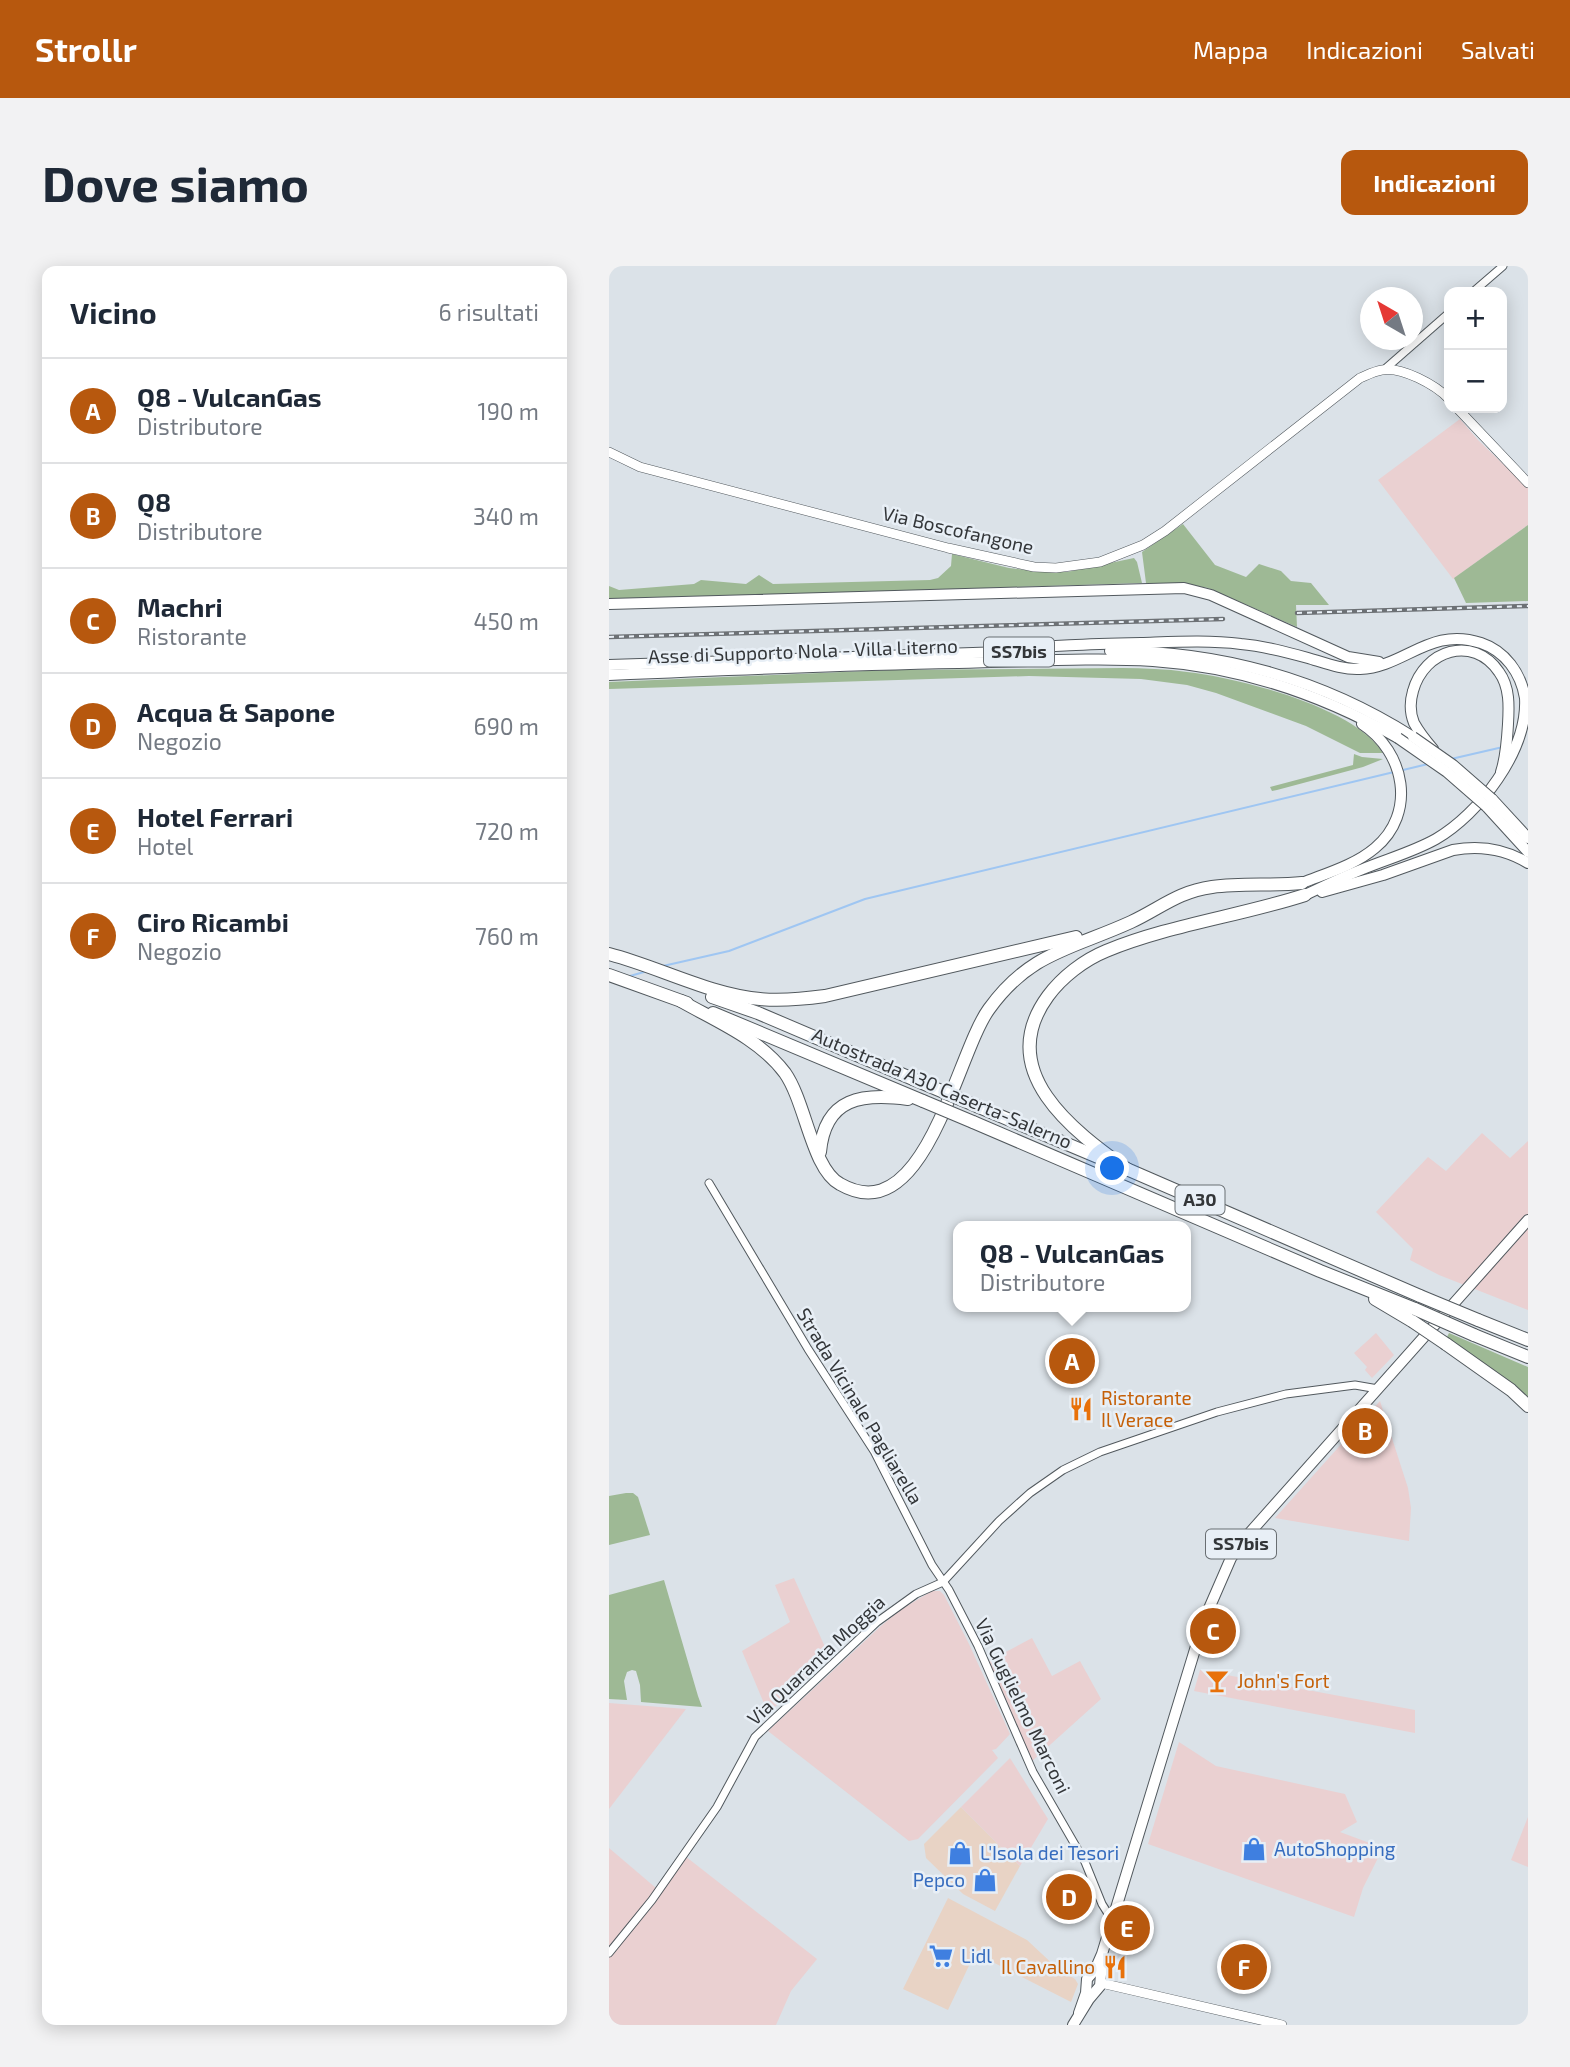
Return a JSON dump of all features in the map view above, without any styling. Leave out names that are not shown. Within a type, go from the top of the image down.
[{"type":"highway","points":[[681,1001],[748,1040],[779,1066],[801,1103],[824,1171],[841,1185],[857,1191],[874,1192],[886,1189],[904,1177],[937,1126],[987,1011],[1014,980],[1031,966],[1045,957],[1137,919],[1177,896],[1193,891],[1214,887],[1304,889]]},
{"type":"highway","points":[[1128,1170],[1083,1138],[1054,1107],[1036,1078],[1031,1063],[1030,1042],[1039,1008],[1054,988],[1080,965],[1104,952],[1140,939],[1248,912],[1304,889]]},
{"type":"highway","points":[[609,954],[620,961],[726,993],[758,999],[787,1000],[825,996],[1107,931]]},
{"type":"highway","points":[[1077,944],[1108,939],[1140,939]]},
{"type":"highway","name":"Autostrada A30 Caserta-Salerno","points":[[609,975],[749,1027],[1341,1279],[1413,1315],[1474,1335],[1528,1357]]},
{"type":"highway","name":"Autostrada A30 Caserta-Salerno","points":[[681,981],[1528,1340]]},
{"type":"highway","points":[[819,1159],[824,1127],[839,1108],[851,1101],[875,1096],[923,1101]]},
{"type":"highway","points":[[1413,1315],[1446,1344],[1528,1404]]},
{"type":"main road","points":[[609,604],[1184,588],[1211,595],[1348,657],[1373,662],[1396,658]]},
{"type":"main road","points":[[998,652],[1065,644],[1219,642],[1258,646],[1352,669],[1371,668],[1426,644],[1452,638],[1475,641],[1493,648],[1514,668],[1528,692]]},
{"type":"main road","name":"Asse di Supporto Nola - Villa Literno","points":[[609,665],[998,652],[1151,651],[1212,658],[1285,676],[1322,689],[1417,736],[1489,798],[1528,838]]},
{"type":"main road","points":[[1417,736],[1411,706],[1415,682],[1433,658],[1447,652],[1467,651],[1492,664],[1499,672],[1506,688],[1512,750]]},
{"type":"main road","name":"Asse di Supporto Nola - Villa Literno","points":[[609,675],[940,663],[1151,661],[1209,668],[1246,676],[1334,705],[1398,738],[1489,798],[1528,852]]},
{"type":"main road","points":[[1304,889],[1363,869],[1438,838],[1489,798],[1509,767],[1512,750],[1525,716],[1525,699],[1514,668]]},
{"type":"main road","points":[[1304,889],[1376,848],[1395,823],[1399,812],[1402,791],[1398,768],[1387,747],[1369,728],[1334,705]]},
{"type":"main road","points":[[1304,889],[1360,882],[1469,847],[1495,850],[1528,863]]},
{"type":"main road","name":"SS7bis","points":[[1079,2013],[1088,1980],[1102,1954],[1204,1620],[1231,1558],[1246,1537],[1528,1220]]},
{"type":"main road","name":"SS7bis","points":[[1073,2025],[1101,1984],[1102,1954]]},
{"type":"main road","points":[[1088,1980],[1096,1974],[1101,1984]]},
{"type":"street","points":[[1479,287],[1503,266]]},
{"type":"street","points":[[1385,369],[1444,317]]},
{"type":"street","points":[[1385,369],[1430,384],[1444,395]]},
{"type":"street","name":"Via Boscofangone","points":[[609,452],[640,467],[948,548],[1034,567],[1080,566],[1120,556],[1165,531],[1345,389],[1360,378],[1385,369]]},
{"type":"street","points":[[1462,413],[1528,483]]},
{"type":"street","name":"Strada Vicinale Pagliarella","points":[[709,1183],[874,1451],[943,1582]]},
{"type":"street","points":[[943,1582],[999,1521],[1030,1493],[1063,1470],[1100,1452],[1217,1412],[1286,1394],[1355,1385],[1378,1389]]},
{"type":"street","name":"Via Guglielmo Marconi","points":[[943,1582],[978,1646],[1033,1772],[1085,1862],[1102,1904],[1112,1920]]},
{"type":"street","name":"Via Quaranta Moggia","points":[[609,1953],[652,1900],[717,1807],[755,1737],[877,1622],[916,1594],[943,1582]]},
{"type":"street","points":[[1101,1984],[1282,2025]]},
{"type":"shaded area","points":[[1460,419],[1528,488],[1528,525],[1453,579],[1378,480]]},
{"type":"shaded area","points":[[1482,1133],[1510,1158],[1528,1141],[1528,1310],[1439,1275],[1410,1260],[1413,1249],[1376,1212],[1428,1157],[1446,1171]]},
{"type":"shaded area","points":[[1376,1333],[1394,1355],[1372,1378],[1365,1370],[1367,1367],[1354,1353]]},
{"type":"shaded area","points":[[1380,1401],[1408,1488],[1411,1508],[1409,1541],[1275,1518]]},
{"type":"shaded area","points":[[794,1578],[830,1658],[768,1713],[742,1651],[790,1622],[775,1585]]},
{"type":"shaded area","points":[[932,1591],[940,1591],[944,1595],[1010,1734],[992,1750],[998,1758],[918,1839],[909,1841],[768,1731],[881,1626],[900,1610]]},
{"type":"shaded area","points":[[1032,1638],[1052,1676],[1080,1661],[1101,1699],[1031,1762],[989,1661]]},
{"type":"shaded area","points":[[1200,1670],[1415,1710],[1415,1733],[1194,1691]]},
{"type":"shaded area","points":[[609,1703],[686,1709],[609,1809]]},
{"type":"shaded area","points":[[1179,1742],[1216,1766],[1345,1794],[1357,1822],[1340,1832],[1383,1848],[1363,1888],[1354,1917],[1148,1844]]},
{"type":"shaded area","points":[[1010,1758],[1048,1819],[1020,1866],[961,1807]]},
{"type":"shaded area","points":[[961,1807],[1020,1866],[995,1911],[963,1894],[926,1858],[924,1844]]},
{"type":"shaded area","points":[[1528,1817],[1528,1867],[1511,1860]]},
{"type":"shaded area","points":[[609,1848],[656,1888],[609,1946]]},
{"type":"shaded area","points":[[685,1856],[817,1959],[791,1991],[776,2025],[609,2025],[609,1958],[656,1901]]},
{"type":"shaded area","points":[[948,1898],[1027,1940],[1057,1968],[1075,1979],[1078,1984],[1071,2002],[975,1953],[948,2010],[903,1989]]},
{"type":"green space","points":[[1183,524],[1215,565],[1246,577],[1259,564],[1281,571],[1291,581],[1311,583],[1329,605],[1296,605],[1297,627],[1208,588],[1181,583],[1146,583],[1142,552]]},
{"type":"green space","points":[[1528,525],[1528,601],[1466,603],[1454,578]]},
{"type":"green space","points":[[952,554],[1009,568],[1042,572],[1067,572],[1134,558],[1142,583],[609,600],[609,586],[619,590],[694,584],[701,580],[746,584],[759,575],[773,584],[930,580],[938,578],[951,566]]},
{"type":"green space","points":[[1163,669],[1209,675],[1264,688],[1322,709],[1348,722],[1369,737],[1383,753],[1360,753],[1306,726],[1216,693],[1187,685],[1141,679],[1029,676],[609,689],[609,682],[889,670]]},
{"type":"green space","points":[[1354,754],[1383,759],[1277,790],[1272,791],[1270,787],[1353,765]]},
{"type":"green space","points":[[1449,1333],[1528,1367],[1528,1397],[1446,1339]]},
{"type":"green space","points":[[633,1493],[638,1497],[650,1535],[609,1545],[609,1496]]},
{"type":"green space","points":[[664,1580],[702,1707],[641,1702],[640,1685],[636,1671],[632,1670],[627,1672],[624,1681],[627,1700],[609,1699],[609,1595]]},
{"type":"waterway","points":[[1451,759],[1503,747]]},
{"type":"waterway","points":[[1403,770],[1428,764]]},
{"type":"waterway","points":[[663,966],[729,951],[865,899],[1394,772]]},
{"type":"waterway","points":[[630,976],[644,972]]},
{"type":"railway","points":[[1297,613],[1528,606]]},
{"type":"railway","points":[[609,637],[1223,619]]},
{"type":"place","name":"Q8 - VulcanGas","points":[[1072,1361]]},
{"type":"place","name":"Ristorante Il Verace","points":[[1081,1409]]},
{"type":"place","name":"Q8","points":[[1365,1431]]},
{"type":"place","name":"Machri","points":[[1213,1631]]},
{"type":"place","name":"John's Fort","points":[[1217,1681]]},
{"type":"place","name":"AutoShopping","points":[[1254,1849]]},
{"type":"place","name":"L'Isola dei Tesori","points":[[960,1853]]},
{"type":"place","name":"Pepco","points":[[985,1880]]},
{"type":"place","name":"Acqua & Sapone","points":[[1069,1897]]},
{"type":"place","name":"Hotel Ferrari","points":[[1127,1928]]},
{"type":"place","name":"Lidl","points":[[941,1956]]},
{"type":"place","name":"Il Cavallino","points":[[1115,1967]]},
{"type":"place","name":"Ciro Ricambi","points":[[1244,1967]]}]
